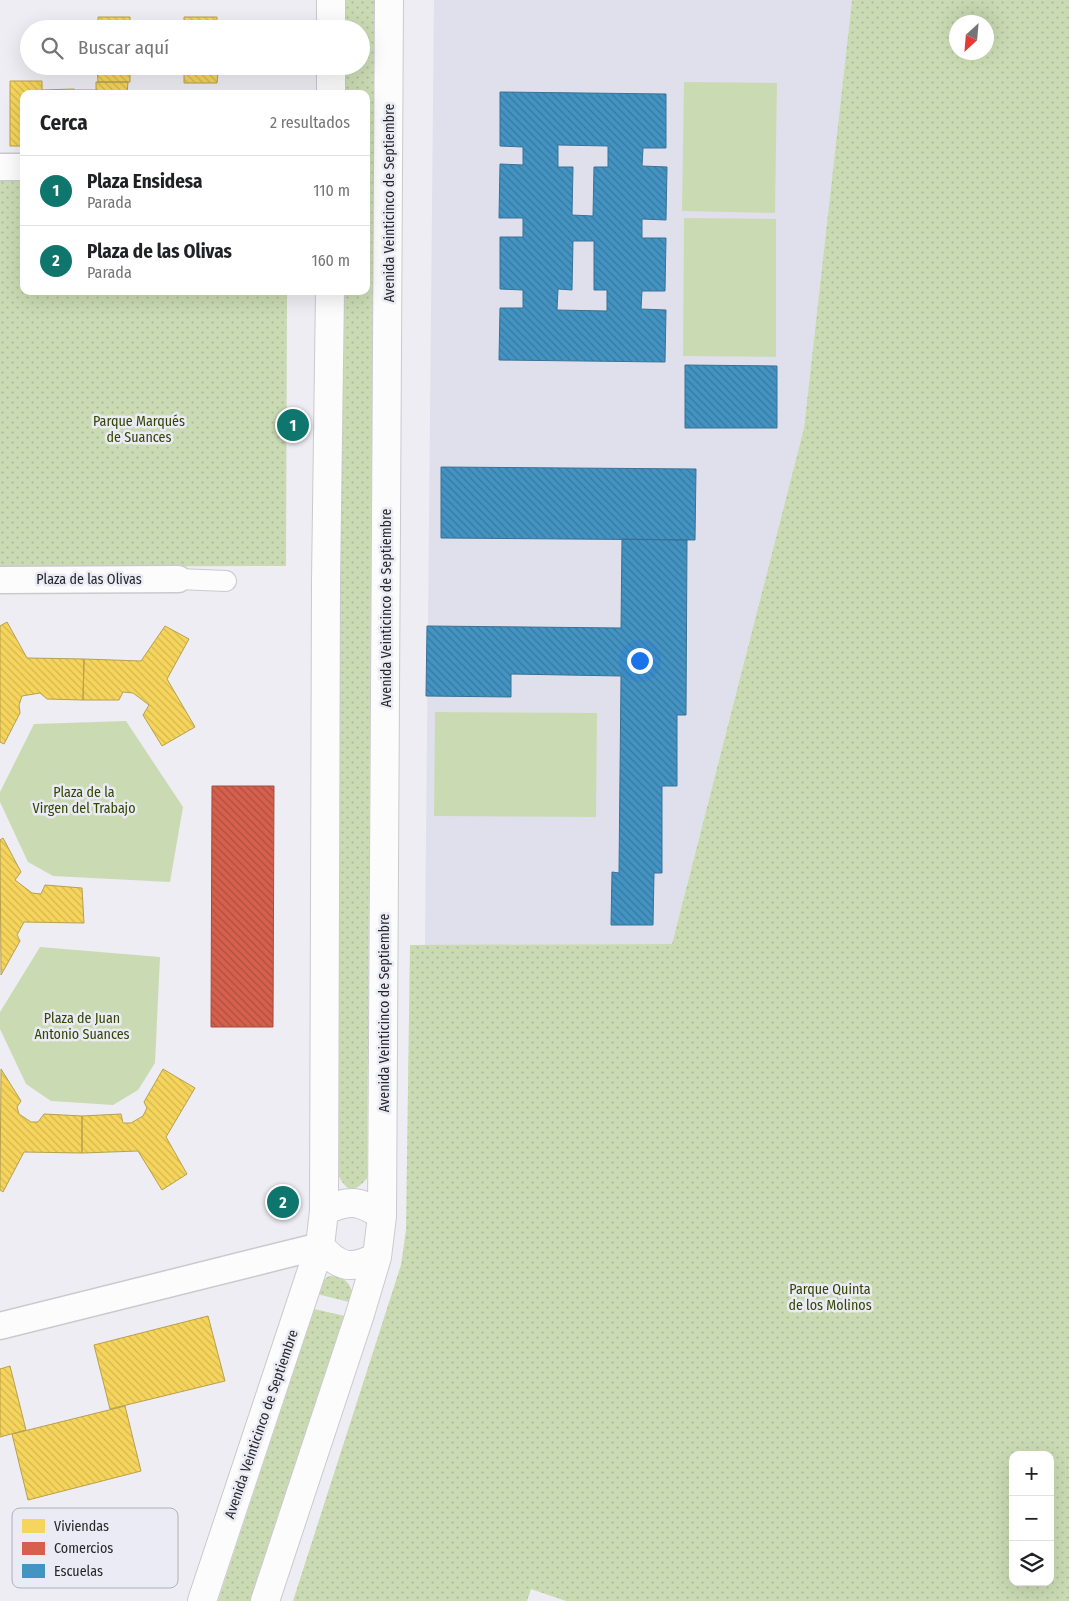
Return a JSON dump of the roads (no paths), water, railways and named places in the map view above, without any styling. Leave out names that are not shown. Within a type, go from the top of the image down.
[{"type":"main road","points":[[331,0],[331,20]]},
{"type":"main road","name":"Avenida Veinticinco de Septiembre","points":[[265,1601],[360,1314],[377,1257],[382,1216],[389,0]]},
{"type":"main road","points":[[331,75],[331,90]]},
{"type":"main road","name":"Avenida Veinticinco de Septiembre","points":[[202,1601],[320,1246],[324,1211],[326,590],[330,295]]},
{"type":"main road","points":[[324,1211],[338,1204],[354,1202],[369,1206],[382,1216]]},
{"type":"main road","points":[[320,1246],[331,1258],[346,1265],[362,1264],[377,1257]]},
{"type":"street","points":[[0,167],[20,167]]},
{"type":"street","points":[[178,579],[226,581]]},
{"type":"street","name":"Plaza de las Olivas","points":[[0,580],[178,579]]},
{"type":"street","points":[[0,1326],[320,1246]]},
{"type":"place","name":"Plaza Ensidesa","points":[[293,425]]},
{"type":"place","name":"Plaza de las Olivas","points":[[283,1202]]},
{"type":"park label","name":"Parque Marqués de Suances","points":[[139,430]]},
{"type":"park label","name":"Plaza de la Virgen del Trabajo","points":[[84,800]]},
{"type":"park label","name":"Plaza de Juan Antonio Suances","points":[[82,1026]]},
{"type":"park label","name":"Parque Quinta de los Molinos","points":[[830,1298]]}]
